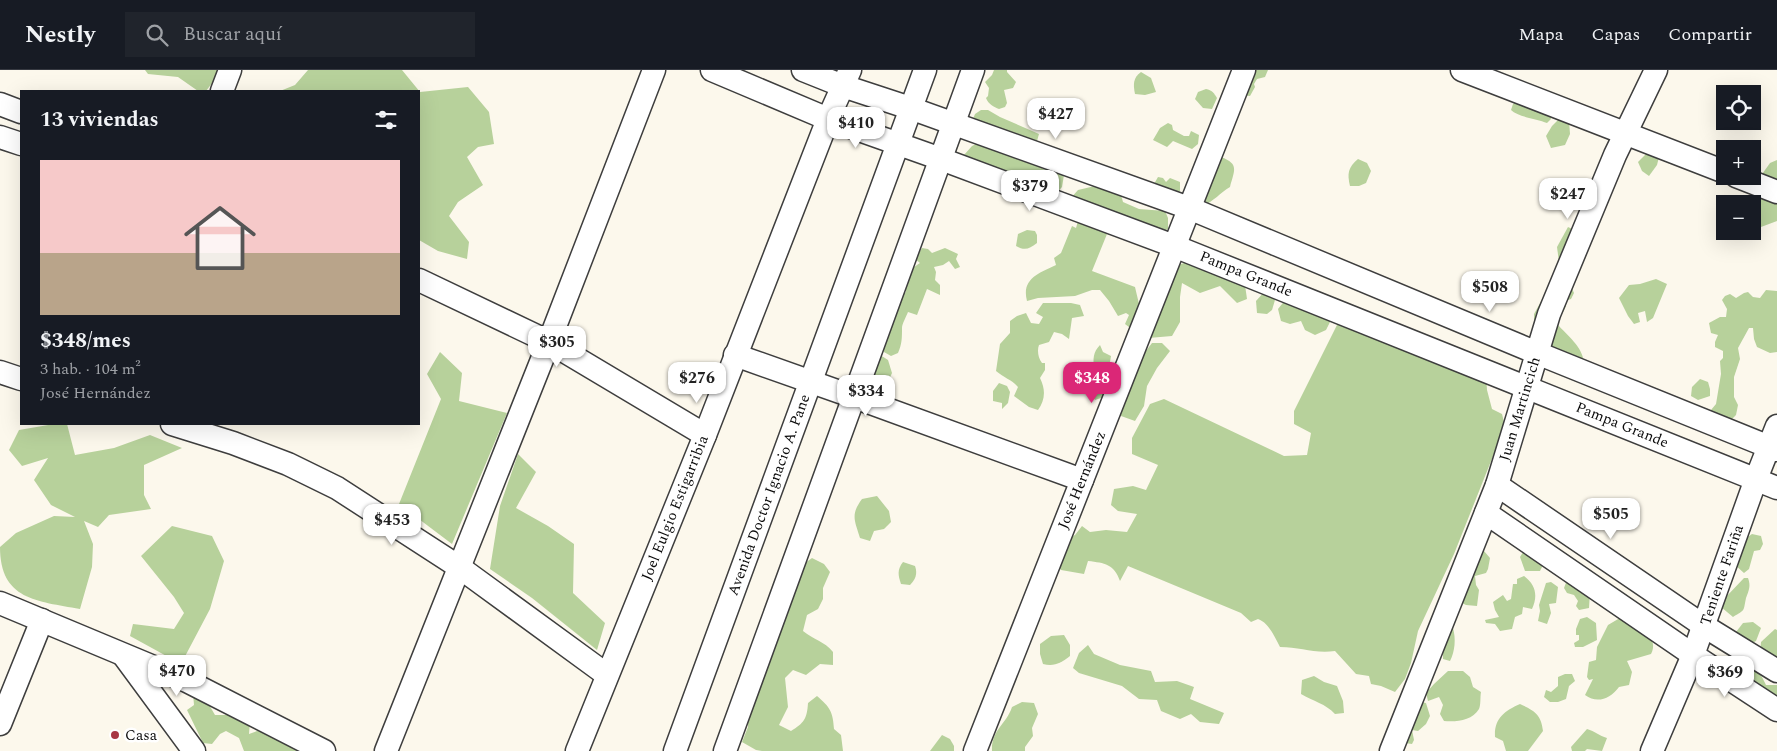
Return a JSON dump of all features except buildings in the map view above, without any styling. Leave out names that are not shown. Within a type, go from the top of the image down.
[{"type":"street","points":[[222,90],[230,70]]},
{"type":"street","points":[[386,751],[549,342],[654,70]]},
{"type":"street","name":"Pampa Grande","points":[[712,70],[828,119],[1174,246],[1777,488]]},
{"type":"street","points":[[803,70],[846,78],[910,108],[1189,208],[1537,353],[1774,441]]},
{"type":"street","name":"Avenida Doctor Ignacio A. Pane","points":[[675,751],[925,70]]},
{"type":"street","points":[[725,751],[973,70]]},
{"type":"street","name":"José Hernández","points":[[975,751],[1244,70]]},
{"type":"street","points":[[1462,70],[1716,168]]},
{"type":"street","name":"Juan Martincich","points":[[1397,748],[1497,485],[1549,314],[1626,133],[1656,70]]},
{"type":"street","name":"Joel Eulgio Estigarribia","points":[[577,751],[705,436],[735,355],[846,78]]},
{"type":"street","points":[[0,104],[20,112]]},
{"type":"street","points":[[0,137],[20,144]]},
{"type":"street","points":[[1759,185],[1777,192]]},
{"type":"street","points":[[420,280],[549,342],[705,436]]},
{"type":"street","points":[[735,355],[854,396],[1082,480]]},
{"type":"street","points":[[0,372],[20,378]]},
{"type":"street","points":[[175,425],[233,443],[288,464],[329,484],[460,567],[607,676]]},
{"type":"street","name":"Teniente Fariña","points":[[1652,751],[1693,655],[1756,479],[1774,441]]},
{"type":"street","points":[[1497,485],[1704,626],[1777,671]]},
{"type":"street","points":[[1486,513],[1693,655],[1777,710]]},
{"type":"street","points":[[0,603],[187,681],[324,751]]},
{"type":"street","points":[[0,724],[42,620]]},
{"type":"street","points":[[124,656],[194,751]]},
{"type":"green space","points":[[145,70],[222,70],[207,90],[197,90],[178,77],[148,74]]},
{"type":"green space","points":[[308,70],[402,70],[418,90],[282,90],[295,85]]},
{"type":"green space","points":[[994,70],[1007,70],[1016,82],[1013,88],[1004,90],[1007,103],[1005,107],[999,109],[990,104],[986,98],[989,88],[985,82]]},
{"type":"green space","points":[[1240,70],[1268,70],[1265,77],[1257,79],[1250,96],[1241,95]]},
{"type":"green space","points":[[1141,72],[1151,78],[1156,92],[1145,95],[1135,94],[1134,82]]},
{"type":"green space","points":[[468,87],[489,112],[494,144],[478,147],[467,157],[483,185],[458,202],[449,216],[469,242],[467,259],[438,251],[420,241],[420,92]]},
{"type":"green space","points":[[1206,89],[1213,92],[1217,98],[1212,109],[1203,108],[1195,99],[1198,92]]},
{"type":"green space","points":[[1517,101],[1550,115],[1551,119],[1547,123],[1514,112],[1511,110],[1513,104]]},
{"type":"green space","points":[[981,110],[988,110],[1039,134],[1037,141],[1039,146],[973,119],[975,114]]},
{"type":"green space","points":[[1559,119],[1569,121],[1570,134],[1565,145],[1551,148],[1546,136]]},
{"type":"green space","points":[[1168,123],[1172,125],[1173,130],[1184,136],[1189,136],[1191,131],[1199,135],[1198,144],[1192,149],[1173,141],[1167,147],[1153,140],[1160,128]]},
{"type":"green space","points":[[986,139],[1023,152],[1043,169],[1064,175],[1062,187],[1053,197],[1041,181],[1027,189],[1022,182],[964,155],[972,146]]},
{"type":"green space","points":[[1651,149],[1659,157],[1657,165],[1649,176],[1642,171],[1638,162]]},
{"type":"green space","points":[[1221,157],[1233,165],[1234,172],[1230,187],[1203,206],[1201,165]]},
{"type":"green space","points":[[1358,159],[1367,163],[1371,171],[1366,183],[1359,186],[1350,186],[1349,171]]},
{"type":"green space","points":[[1777,160],[1777,185],[1761,177],[1770,163]]},
{"type":"green space","points":[[1158,177],[1163,178],[1166,182],[1170,178],[1180,182],[1180,191],[1175,195],[1154,184]]},
{"type":"green space","points":[[1095,186],[1121,195],[1123,202],[1139,209],[1165,211],[1168,218],[1168,229],[1155,235],[1070,199],[1078,190]]},
{"type":"green space","points":[[1770,195],[1777,197],[1777,221],[1761,227],[1761,197]]},
{"type":"green space","points":[[1078,221],[1113,228],[1114,236],[1107,234],[1092,271],[1135,287],[1140,316],[1168,269],[1184,263],[1208,259],[1224,279],[1237,278],[1245,285],[1247,299],[1237,303],[1220,286],[1200,293],[1182,283],[1180,322],[1172,336],[1137,339],[1133,330],[1125,324],[1129,315],[1126,313],[1118,316],[1100,290],[1092,290],[1075,296],[1038,298],[1027,301],[1026,293],[1029,282],[1033,277],[1056,265],[1054,258],[1061,253],[1072,226],[1076,228]]},
{"type":"green space","points":[[1568,227],[1589,237],[1585,259],[1572,266],[1559,262],[1557,247]]},
{"type":"green space","points":[[1027,230],[1035,231],[1037,243],[1027,249],[1016,246],[1018,234]]},
{"type":"green space","points":[[922,248],[928,249],[932,253],[945,248],[958,254],[956,259],[960,267],[955,269],[949,261],[934,267],[936,272],[935,280],[940,285],[940,295],[927,289],[917,315],[908,312],[902,326],[902,341],[898,353],[891,356],[884,352],[883,345],[898,298],[906,292],[908,275],[920,263],[915,259]]},
{"type":"green space","points":[[1656,279],[1667,284],[1653,318],[1647,322],[1645,311],[1638,313],[1640,322],[1634,324],[1619,298],[1629,285]]},
{"type":"green space","points":[[1570,284],[1574,293],[1571,299],[1565,301],[1566,306],[1557,324],[1578,347],[1584,363],[1586,361],[1602,367],[1600,375],[1552,351],[1551,334],[1533,345],[1531,332],[1534,324],[1534,314],[1544,296]]},
{"type":"green space","points":[[1766,290],[1777,291],[1777,352],[1770,353],[1757,347],[1753,328],[1749,328],[1738,348],[1740,359],[1734,377],[1734,397],[1738,405],[1736,415],[1723,428],[1711,418],[1711,410],[1716,404],[1721,374],[1720,361],[1723,358],[1723,351],[1715,347],[1718,335],[1711,333],[1709,323],[1720,317],[1726,317],[1727,309],[1722,300],[1725,296],[1730,294],[1736,298],[1748,292],[1753,297],[1760,298]]},
{"type":"green space","points":[[1265,291],[1275,300],[1272,310],[1267,314],[1257,313],[1256,301]]},
{"type":"green space","points":[[1286,299],[1331,320],[1326,330],[1315,335],[1305,330],[1301,321],[1290,324],[1281,321],[1278,309]]},
{"type":"green space","points":[[1043,303],[1071,303],[1080,305],[1084,316],[1072,318],[1069,339],[1062,334],[1054,332],[1049,342],[1039,345],[1039,356],[1042,363],[1045,363],[1045,370],[1040,378],[1044,395],[1038,410],[1029,407],[1014,396],[1018,387],[996,371],[1000,344],[1010,333],[1010,321],[1026,313],[1031,323],[1039,324],[1043,317],[1036,313]]},
{"type":"green space","points":[[1340,319],[1486,375],[1487,390],[1492,409],[1502,414],[1505,426],[1454,554],[1418,631],[1411,663],[1405,679],[1395,692],[1371,684],[1369,676],[1356,674],[1335,651],[1321,652],[1280,647],[1271,630],[1262,621],[1258,619],[1251,622],[1241,613],[1128,566],[1120,581],[1115,571],[1108,565],[1088,561],[1084,574],[1061,570],[1052,556],[1061,543],[1075,535],[1082,526],[1090,532],[1106,530],[1127,532],[1137,514],[1118,511],[1111,505],[1114,489],[1133,486],[1146,490],[1158,465],[1132,454],[1132,438],[1150,404],[1164,399],[1284,456],[1307,455],[1311,433],[1294,424],[1294,411]]},
{"type":"green space","points":[[1152,343],[1162,343],[1170,351],[1157,368],[1147,386],[1144,406],[1135,421],[1121,416],[1107,402]]},
{"type":"green space","points":[[1100,345],[1103,352],[1111,356],[1110,362],[1102,370],[1094,368],[1095,353]]},
{"type":"green space","points":[[440,352],[462,373],[459,401],[507,413],[452,544],[399,504],[441,399],[427,374]]},
{"type":"green space","points":[[877,353],[888,360],[892,373],[886,386],[879,393],[866,391]]},
{"type":"green space","points":[[1098,378],[1105,380],[1108,389],[1104,397],[1095,400],[1089,390],[1090,380]]},
{"type":"green space","points":[[1700,379],[1708,382],[1710,396],[1698,400],[1691,396],[1692,387]]},
{"type":"green space","points":[[999,383],[1007,386],[1010,392],[1008,403],[1002,409],[1002,403],[993,401],[993,391]]},
{"type":"green space","points":[[48,425],[67,425],[75,455],[114,448],[150,435],[182,448],[144,465],[144,495],[151,509],[109,515],[98,527],[84,521],[93,544],[92,567],[80,609],[36,600],[24,595],[14,588],[6,578],[0,547],[16,533],[54,516],[75,517],[51,505],[34,480],[48,458],[22,466],[9,450],[19,430]]},
{"type":"green space","points":[[518,454],[536,472],[516,508],[548,526],[574,544],[573,593],[605,623],[597,650],[532,598],[490,569],[500,506]]},
{"type":"green space","points":[[877,496],[889,511],[891,522],[884,529],[874,531],[870,541],[860,538],[855,522],[855,514],[862,499]]},
{"type":"green space","points":[[172,526],[212,536],[224,561],[210,609],[181,664],[130,636],[133,624],[174,629],[184,613],[174,597],[141,556]]},
{"type":"green space","points":[[1752,534],[1761,536],[1763,544],[1760,550],[1754,551],[1749,569],[1744,573],[1734,564],[1745,539]]},
{"type":"green space","points":[[1525,549],[1545,561],[1540,571],[1525,571],[1520,557]]},
{"type":"green space","points":[[1471,550],[1484,551],[1490,558],[1486,573],[1475,576],[1476,585],[1479,590],[1477,606],[1466,605],[1452,598]]},
{"type":"green space","points":[[812,558],[824,564],[830,572],[823,588],[823,599],[818,609],[807,615],[803,631],[826,645],[833,652],[833,665],[820,664],[806,675],[793,670],[785,678],[788,707],[779,725],[791,731],[799,726],[806,717],[808,703],[817,696],[830,710],[834,729],[841,735],[843,751],[756,750],[742,742],[748,727],[748,718],[765,665],[772,655],[774,640],[801,566]]},
{"type":"green space","points":[[903,562],[915,566],[916,577],[910,585],[901,584],[900,581],[899,570]]},
{"type":"green space","points":[[1524,576],[1531,583],[1535,591],[1532,609],[1523,607],[1522,614],[1515,617],[1512,629],[1500,631],[1495,624],[1486,623],[1485,620],[1499,617],[1493,602],[1503,595],[1507,601],[1511,599],[1513,584],[1517,584],[1517,579]]},
{"type":"green space","points":[[1744,578],[1748,578],[1749,590],[1744,608],[1733,617],[1721,607],[1725,598]]},
{"type":"green space","points":[[1567,580],[1590,592],[1589,608],[1579,610],[1576,606],[1578,601],[1574,595],[1567,593],[1564,588]]},
{"type":"green space","points":[[1551,582],[1558,587],[1556,603],[1549,604],[1551,613],[1547,624],[1538,621],[1539,605],[1546,583]]},
{"type":"green space","points":[[1630,612],[1651,637],[1653,648],[1651,654],[1627,661],[1632,672],[1629,685],[1619,687],[1612,695],[1603,699],[1590,698],[1585,695],[1593,679],[1589,680],[1587,677],[1589,662],[1596,660],[1597,647],[1608,625]]},
{"type":"green space","points":[[1587,617],[1596,623],[1597,640],[1583,647],[1575,647],[1574,643],[1579,640],[1579,635],[1576,635],[1576,629],[1580,619]]},
{"type":"green space","points":[[1753,622],[1761,628],[1756,641],[1752,643],[1739,637],[1736,632],[1743,623]]},
{"type":"green space","points":[[1453,628],[1454,645],[1450,661],[1443,659],[1443,654],[1431,650],[1446,631]]},
{"type":"green space","points":[[1775,629],[1777,630],[1777,661],[1760,654],[1761,642]]},
{"type":"green space","points":[[1064,635],[1070,645],[1070,656],[1057,664],[1043,664],[1040,644],[1051,636]]},
{"type":"green space","points":[[1088,645],[1094,654],[1120,665],[1151,671],[1155,682],[1177,681],[1194,687],[1190,699],[1224,713],[1219,724],[1200,722],[1191,714],[1180,719],[1161,711],[1157,700],[1139,699],[1122,686],[1079,673],[1073,668],[1079,653]]},
{"type":"green space","points":[[1754,668],[1766,685],[1777,685],[1777,713],[1765,715],[1758,712],[1757,705],[1735,677],[1740,669]]},
{"type":"green space","points":[[1448,671],[1463,671],[1470,677],[1473,687],[1481,692],[1480,705],[1476,713],[1459,721],[1444,721],[1440,714],[1443,705],[1439,697],[1428,701],[1426,693]]},
{"type":"green space","points":[[1572,674],[1575,681],[1569,686],[1566,699],[1550,702],[1544,697],[1546,690],[1551,692],[1558,686],[1558,677]]},
{"type":"green space","points":[[1314,676],[1324,682],[1337,686],[1343,701],[1344,713],[1335,714],[1323,705],[1301,694],[1302,680]]},
{"type":"green space","points":[[193,693],[208,703],[215,715],[235,715],[250,721],[249,734],[257,731],[268,732],[297,746],[297,751],[244,751],[239,738],[226,731],[220,734],[212,744],[203,743],[187,710],[194,705]]},
{"type":"green space","points":[[1411,700],[1426,703],[1430,716],[1426,724],[1418,731],[1412,730],[1414,740],[1412,744],[1405,743]]},
{"type":"green space","points":[[1022,702],[1034,703],[1038,714],[1032,728],[1033,736],[1025,747],[1025,751],[992,751],[992,744],[996,733],[1012,707]]},
{"type":"green space","points":[[1520,704],[1530,709],[1539,717],[1543,731],[1528,751],[1506,751],[1503,741],[1495,737],[1496,725],[1501,716]]},
{"type":"green space","points":[[1587,729],[1607,738],[1602,751],[1587,749],[1585,751],[1572,751],[1571,747]]},
{"type":"green space","points":[[942,735],[950,739],[954,746],[954,751],[930,751]]},
{"type":"place","name":"Casa","points":[[115,735]]}]
